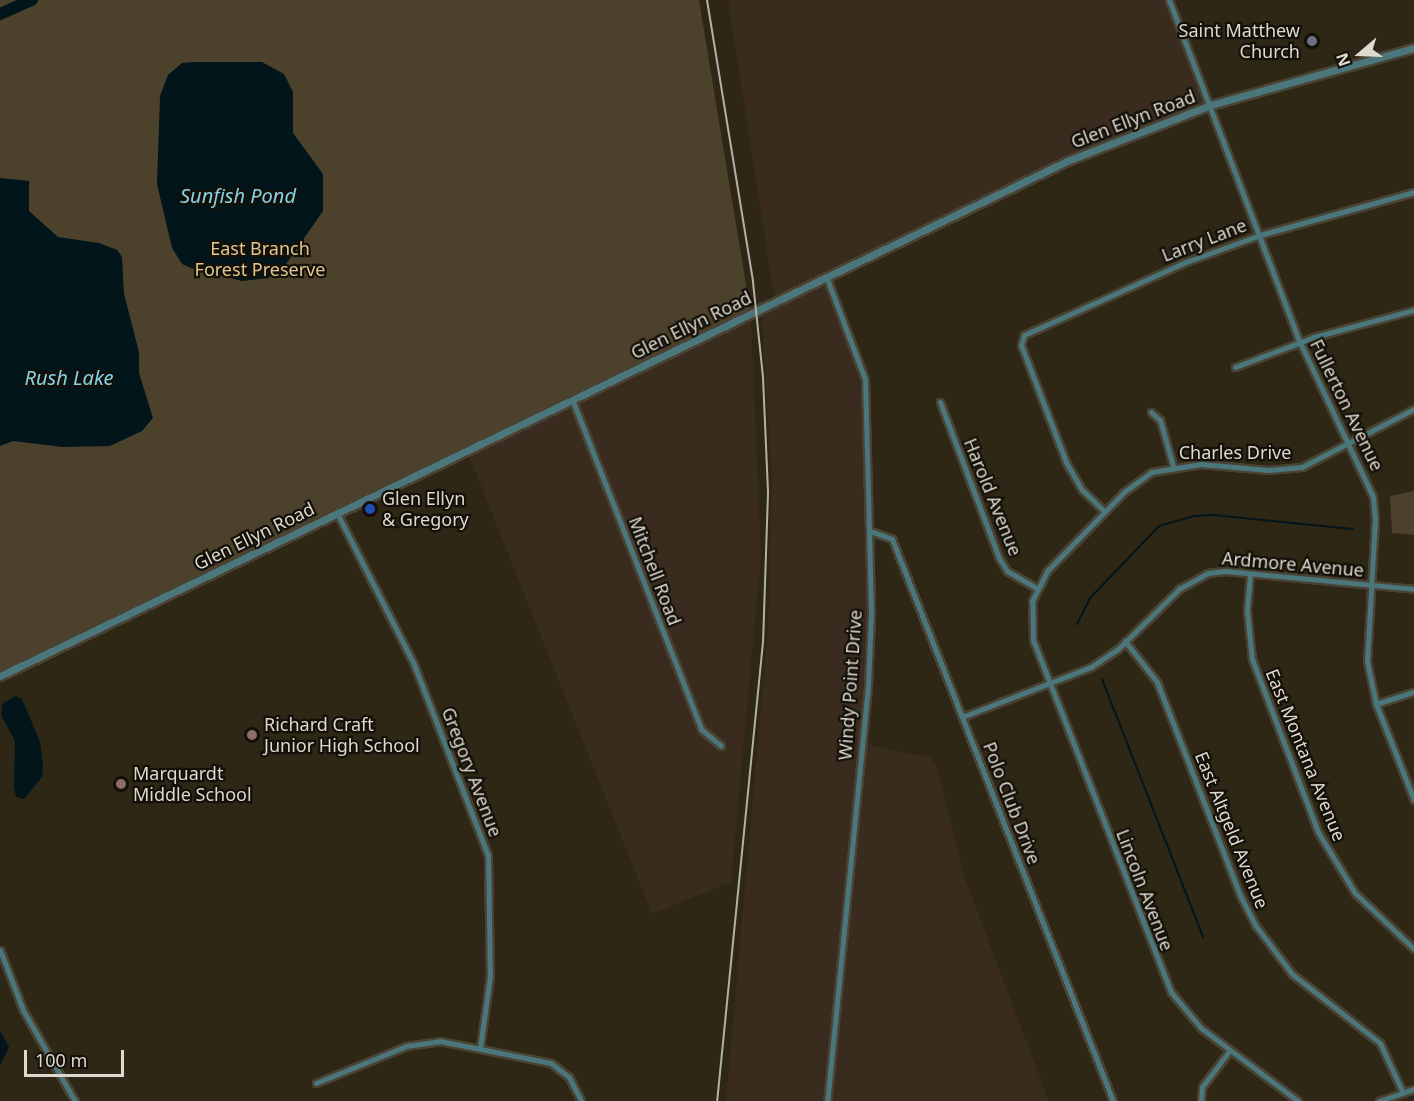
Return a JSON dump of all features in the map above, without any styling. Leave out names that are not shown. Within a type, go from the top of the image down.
[{"type":"street","name":"Fullerton Avenue","points":[[1169,0],[1300,343],[1370,488],[1374,507],[1372,586],[1366,647],[1376,704],[1414,800]]},
{"type":"street","name":"Glen Ellyn Road","points":[[0,676],[1056,166],[1211,105],[1414,48]]},
{"type":"street","name":"Larry Lane","points":[[1104,511],[1082,490],[1070,470],[1021,345],[1024,335],[1128,286],[1260,235],[1414,192]]},
{"type":"street","name":"Windy Point Drive","points":[[826,276],[865,379],[870,531],[868,686],[827,1101]]},
{"type":"street","points":[[1235,367],[1300,343],[1414,310]]},
{"type":"street","name":"Mitchell Road","points":[[572,399],[701,729],[721,746]]},
{"type":"street","name":"Harold Avenue","points":[[940,402],[999,558],[1007,571],[1036,588]]},
{"type":"street","name":"Charles Drive","points":[[1033,640],[1030,615],[1036,588],[1047,571],[1104,511],[1141,478],[1173,466],[1201,464],[1290,470],[1311,464],[1414,409]]},
{"type":"street","points":[[1151,412],[1160,420],[1173,466]]},
{"type":"street","name":"Gregory Avenue","points":[[337,513],[413,662],[488,855],[490,976],[480,1048]]},
{"type":"street","name":"Polo Club Drive","points":[[870,531],[892,539],[1113,1101]]},
{"type":"street","name":"Ardmore Avenue","points":[[962,717],[1091,667],[1125,641],[1189,581],[1225,571],[1414,589]]},
{"type":"street","name":"East Montana Avenue","points":[[1250,575],[1247,611],[1252,659],[1318,832],[1355,893],[1414,949]]},
{"type":"street","name":"Lincoln Avenue","points":[[1033,640],[1166,982],[1191,1019],[1298,1101]]},
{"type":"street","name":"East Altgeld Avenue","points":[[1125,641],[1154,675],[1256,926],[1292,974],[1380,1043],[1404,1093]]},
{"type":"street","points":[[1376,704],[1414,692]]},
{"type":"street","points":[[0,950],[23,1010],[75,1101]]},
{"type":"street","points":[[316,1083],[418,1042],[440,1041],[557,1066],[569,1077],[581,1101]]},
{"type":"street","points":[[1201,1101],[1202,1088],[1230,1050]]},
{"type":"street","points":[[1379,1101],[1414,1089]]},
{"type":"shaded area","points":[[728,0],[1165,0],[1207,103],[1072,155],[774,296]]},
{"type":"shaded area","points":[[824,280],[862,379],[869,612],[859,743],[931,758],[936,765],[965,879],[1049,1101],[726,1101],[768,628],[772,478],[761,310]]},
{"type":"shaded area","points":[[751,318],[761,555],[731,882],[652,914],[468,453]]},
{"type":"green space","name":"East Branch Forest Preserve","points":[[0,0],[699,0],[750,309],[0,673]]},
{"type":"green space","points":[[1414,491],[1414,535],[1392,533],[1390,496]]},
{"type":"water","name":"Sunfish Pond","points":[[262,62],[284,74],[293,92],[293,133],[323,174],[323,211],[284,267],[268,278],[242,281],[191,268],[182,264],[172,248],[157,184],[160,96],[168,75],[182,63]]},
{"type":"water","name":"Rush Lake","points":[[0,178],[29,181],[29,211],[58,237],[99,243],[117,250],[122,257],[124,294],[139,352],[139,373],[153,418],[142,431],[110,446],[63,447],[13,441],[0,446]]},
{"type":"water","points":[[16,696],[22,699],[40,742],[43,765],[42,777],[24,799],[16,797],[14,787],[15,741],[1,715],[2,704]]},
{"type":"water","points":[[0,1030],[9,1047],[0,1066]]},
{"type":"waterway","points":[[0,14],[32,0]]},
{"type":"waterway","points":[[1077,624],[1091,597],[1159,526],[1193,516],[1214,515],[1352,529]]},
{"type":"waterway","points":[[1102,679],[1203,937]]},
{"type":"railway","points":[[707,0],[753,282],[763,377],[768,493],[763,642],[717,1101]]},
{"type":"place","name":"Saint Matthew Church","points":[[1312,41]]},
{"type":"place","name":"Glen Ellyn & Gregory","points":[[370,509]]},
{"type":"place","name":"Richard Craft Junior High School","points":[[252,735]]},
{"type":"place","name":"Marquardt Middle School","points":[[121,784]]}]
